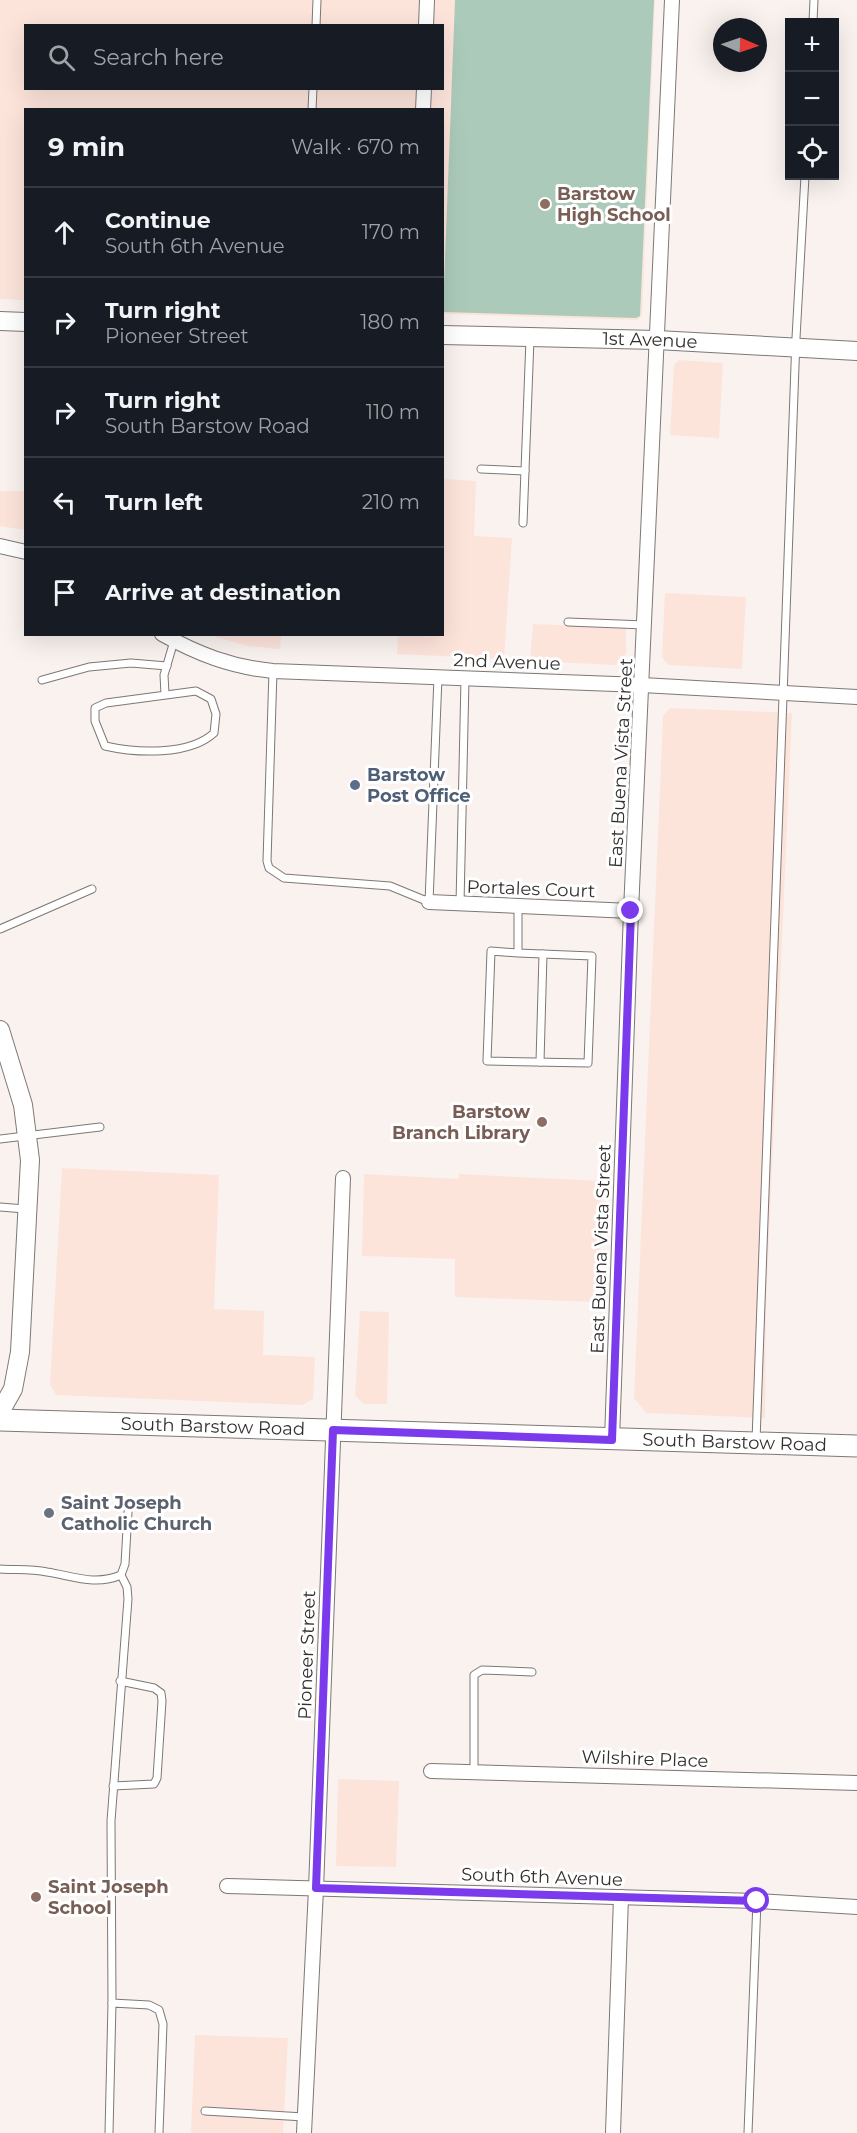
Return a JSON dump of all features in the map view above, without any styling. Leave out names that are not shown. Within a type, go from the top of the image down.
[{"type":"main road","name":"South Barstow Road","points":[[0,1420],[857,1446]]},
{"type":"street","points":[[426,24],[427,0]]},
{"type":"street","name":"East Buena Vista Street","points":[[612,1440],[631,911],[672,0]]},
{"type":"street","points":[[423,90],[423,108]]},
{"type":"street","points":[[0,321],[24,322]]},
{"type":"street","name":"1st Avenue","points":[[444,335],[657,340],[857,351]]},
{"type":"street","points":[[0,546],[24,552]]},
{"type":"street","name":"2nd Avenue","points":[[168,638],[220,662],[242,668],[273,671],[642,685],[857,697]]},
{"type":"street","name":"Portales Court","points":[[429,902],[631,911]]},
{"type":"street","points":[[0,1030],[23,1105],[30,1160],[20,1352],[13,1389],[0,1412]]},
{"type":"street","name":"Pioneer Street","points":[[304,2133],[316,1888],[343,1178]]},
{"type":"street","name":"Wilshire Place","points":[[431,1771],[857,1783]]},
{"type":"street","name":"South 6th Avenue","points":[[226,1886],[757,1901],[857,1907]]},
{"type":"street","points":[[613,2133],[621,1897]]},
{"type":"lane","points":[[316,24],[317,0]]},
{"type":"lane","points":[[813,18],[814,0]]},
{"type":"lane","points":[[312,108],[313,90]]},
{"type":"lane","points":[[756,1444],[796,348],[805,180]]},
{"type":"lane","points":[[523,523],[530,337]]},
{"type":"lane","points":[[481,469],[525,471]]},
{"type":"lane","points":[[568,622],[645,625]]},
{"type":"lane","points":[[165,694],[168,638]]},
{"type":"lane","points":[[42,680],[89,667],[131,663],[167,666]]},
{"type":"lane","points":[[273,671],[267,861],[274,873],[296,880],[390,886],[429,902],[438,677]]},
{"type":"lane","points":[[460,904],[465,679]]},
{"type":"lane","points":[[196,691],[211,699],[216,714],[214,733],[204,742],[172,749],[121,749],[105,746],[95,721],[95,708],[106,703],[165,694],[196,691]]},
{"type":"lane","points":[[0,929],[92,889]]},
{"type":"lane","points":[[518,906],[518,952]]},
{"type":"lane","points":[[491,951],[543,954],[592,957],[588,1063],[487,1060],[491,951]]},
{"type":"lane","points":[[540,1062],[543,954]]},
{"type":"lane","points":[[0,1139],[100,1127]]},
{"type":"lane","points":[[0,1207],[28,1209]]},
{"type":"lane","points":[[109,2133],[113,1786],[128,1599],[122,1575],[128,1512]]},
{"type":"lane","points":[[0,1569],[48,1572],[69,1579],[111,1580],[122,1575]]},
{"type":"lane","points":[[474,1772],[474,1675],[482,1670],[532,1672]]},
{"type":"lane","points":[[113,1786],[154,1784],[157,1778],[161,1693],[154,1688],[120,1681]]},
{"type":"lane","points":[[748,2133],[757,1901]]},
{"type":"lane","points":[[112,2003],[148,2006],[159,2010],[163,2024],[159,2133]]},
{"type":"lane","points":[[205,2111],[304,2117]]},
{"type":"shaded area","name":"Barstow High School","points":[[0,0],[655,0],[642,315],[638,320],[444,314],[444,108],[24,108],[24,300],[0,299]]},
{"type":"shaded area","points":[[679,360],[723,363],[719,438],[670,435],[674,365]]},
{"type":"shaded area","points":[[444,479],[476,481],[474,536],[512,538],[504,659],[397,654],[398,636],[444,636]]},
{"type":"shaded area","points":[[0,491],[24,491],[24,530],[0,526]]},
{"type":"shaded area","points":[[665,593],[746,597],[742,669],[668,665],[662,657]]},
{"type":"shaded area","points":[[533,624],[626,628],[626,654],[616,665],[530,661]]},
{"type":"shaded area","points":[[213,636],[281,636],[280,649],[248,646]]},
{"type":"shaded area","points":[[670,708],[792,713],[766,1304],[765,1418],[646,1413],[634,1398],[663,716]]},
{"type":"shaded area","points":[[62,1168],[219,1175],[214,1309],[264,1311],[263,1355],[315,1357],[313,1399],[302,1405],[56,1395],[50,1384]]},
{"type":"shaded area","points":[[364,1174],[459,1179],[459,1174],[602,1181],[597,1302],[455,1297],[455,1259],[362,1256]]},
{"type":"shaded area","points":[[360,1311],[389,1312],[387,1404],[363,1404],[355,1395]]},
{"type":"shaded area","points":[[338,1779],[399,1781],[396,1867],[336,1866]]},
{"type":"shaded area","points":[[195,2035],[288,2038],[283,2133],[191,2133]]},
{"type":"green space","name":"Barstow High School","points":[[455,0],[654,0],[640,316],[636,318],[444,312]]},
{"type":"place","name":"Barstow High School","points":[[545,204]]},
{"type":"place","name":"Barstow Post Office","points":[[355,785]]},
{"type":"place","name":"Barstow Branch Library","points":[[542,1122]]},
{"type":"place","name":"Saint Joseph Catholic Church","points":[[49,1513]]},
{"type":"place","name":"Saint Joseph School","points":[[36,1897]]},
{"type":"route","points":[[631,911],[612,1440],[333,1430],[316,1888],[757,1901]]}]
